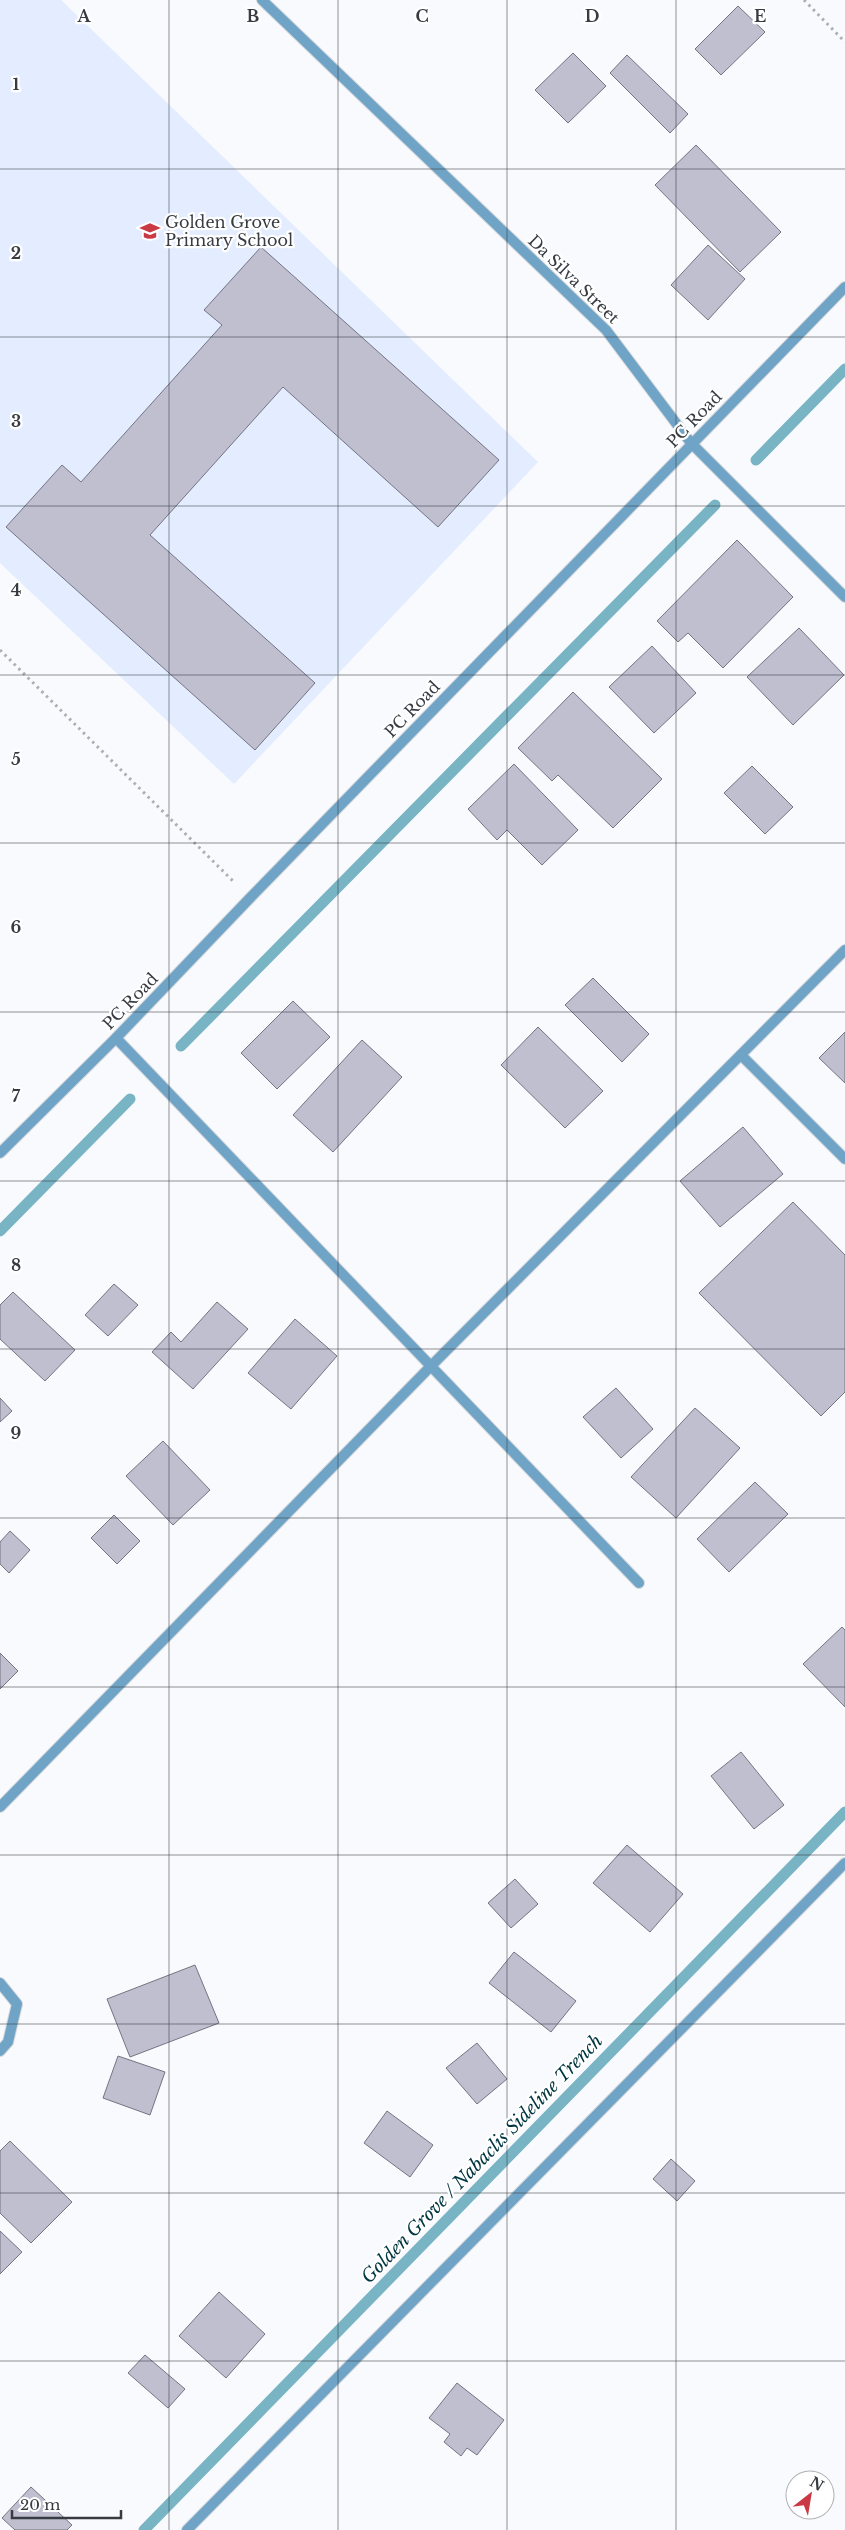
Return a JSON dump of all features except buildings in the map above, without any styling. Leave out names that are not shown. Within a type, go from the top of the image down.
[{"type":"street","name":"Da Silva Street","points":[[262,0],[606,330],[691,443],[845,597]]},
{"type":"street","name":"PC Road","points":[[0,1153],[116,1038],[691,443],[845,287]]},
{"type":"street","points":[[0,1807],[431,1366],[845,950]]},
{"type":"street","points":[[116,1038],[639,1583]]},
{"type":"street","points":[[741,1055],[845,1160]]},
{"type":"street","points":[[187,2530],[845,1863]]},
{"type":"street","points":[[0,1982],[17,2004],[8,2042],[0,2051]]},
{"type":"path","points":[[804,0],[845,42]]},
{"type":"path","points":[[0,650],[250,898]]},
{"type":"shaded area","name":"Golden Grove Primary School","points":[[0,0],[61,0],[538,462],[234,784],[0,563]]},
{"type":"waterway","points":[[756,460],[845,369]]},
{"type":"waterway","points":[[181,1046],[715,505]]},
{"type":"waterway","points":[[0,1231],[130,1099]]},
{"type":"waterway","name":"Golden Grove / Nabaclis Sideline Trench","points":[[144,2530],[845,1812]]},
{"type":"place","name":"Golden Grove Primary School","points":[[150,231]]}]
